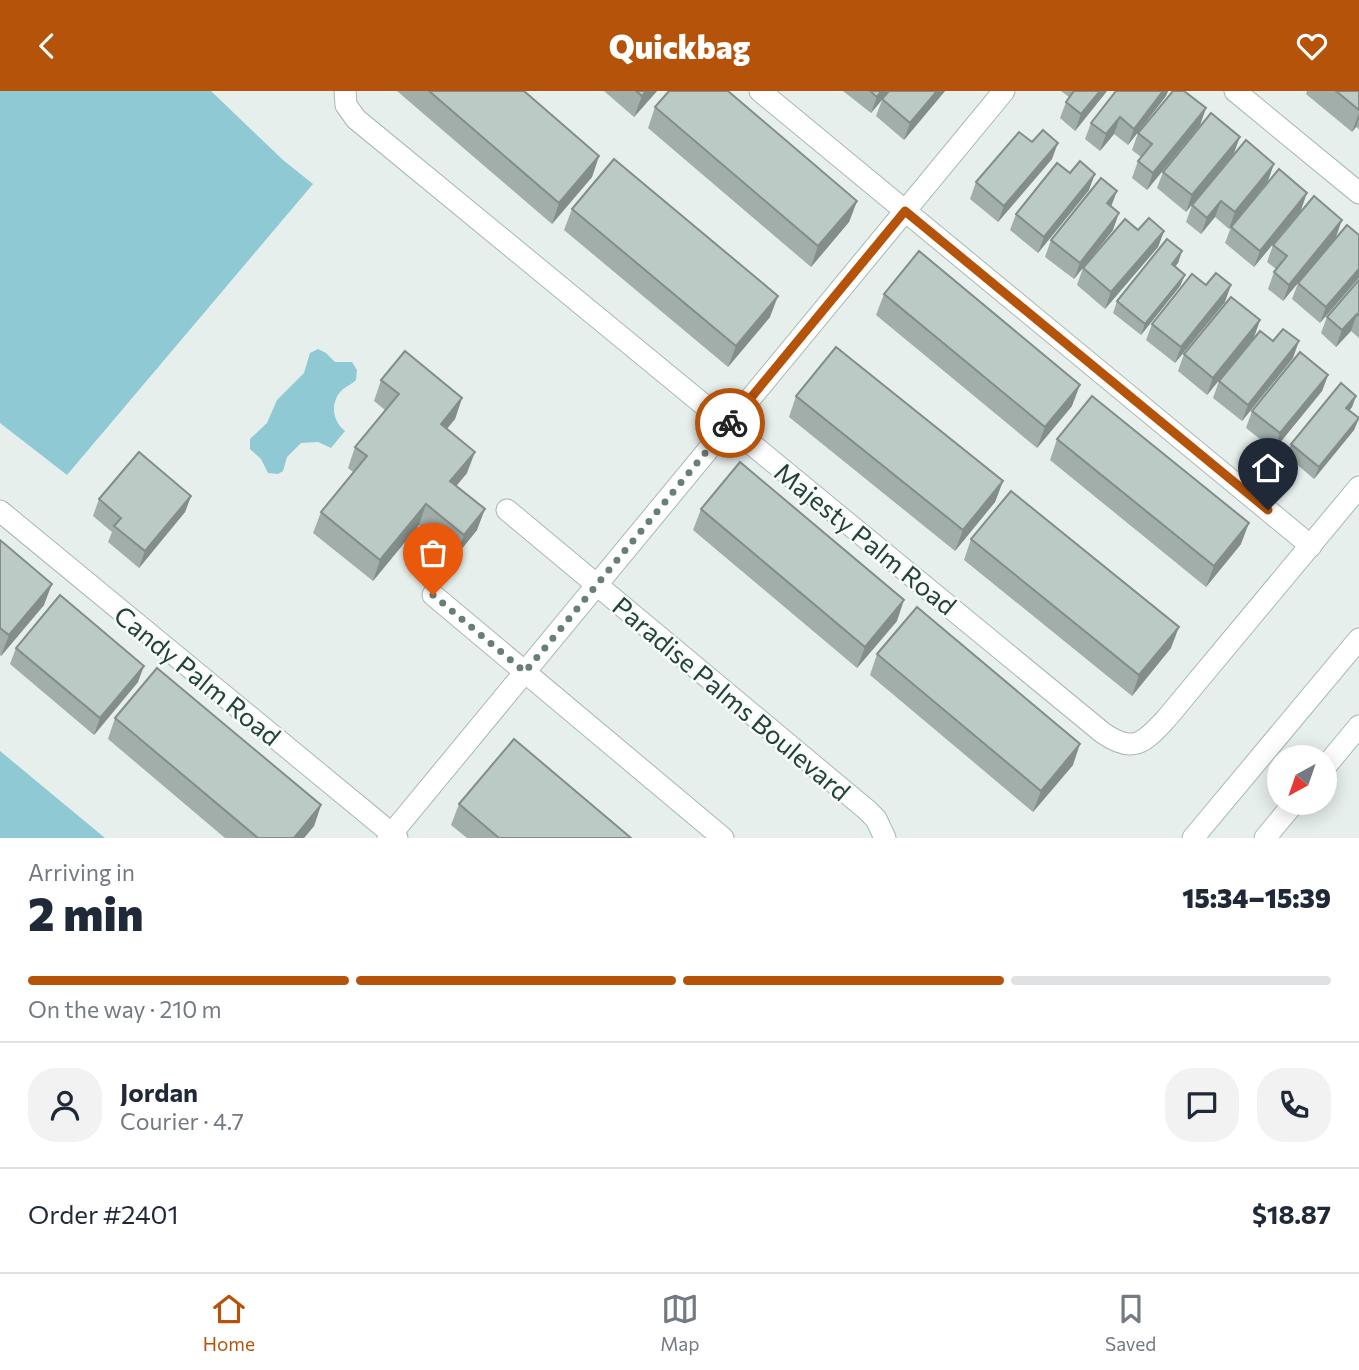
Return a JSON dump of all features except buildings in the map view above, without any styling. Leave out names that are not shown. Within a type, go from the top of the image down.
[{"type":"street","points":[[760,91],[1311,546]]},
{"type":"street","points":[[392,837],[1004,91]]},
{"type":"street","points":[[1235,91],[1359,193]]},
{"type":"street","name":"Majesty Palm Road","points":[[344,94],[346,105],[356,119],[1103,733],[1123,744],[1143,742],[1152,735],[1359,487]]},
{"type":"street","name":"Paradise Palms Boulevard","points":[[507,510],[867,810],[876,819],[885,838]]},
{"type":"street","name":"Candy Palm Road","points":[[0,511],[392,837]]},
{"type":"street","points":[[433,595],[723,838]]},
{"type":"street","points":[[1193,838],[1359,639]]},
{"type":"street","points":[[1337,753],[1359,726]]},
{"type":"street","points":[[1265,838],[1284,815]]},
{"type":"water","points":[[0,91],[211,91],[283,160],[313,184],[67,475],[0,423]]},
{"type":"water","points":[[318,349],[335,362],[352,362],[357,370],[356,380],[342,390],[334,406],[337,422],[345,431],[331,448],[318,442],[301,443],[287,457],[283,471],[278,474],[268,473],[261,459],[250,449],[250,439],[267,423],[277,400],[304,373],[310,353]]},
{"type":"water","points":[[0,751],[105,838],[0,838]]},
{"type":"way so far","points":[[433,595],[525,672],[730,423]]},
{"type":"route","points":[[730,423],[905,211],[1268,510]]}]
